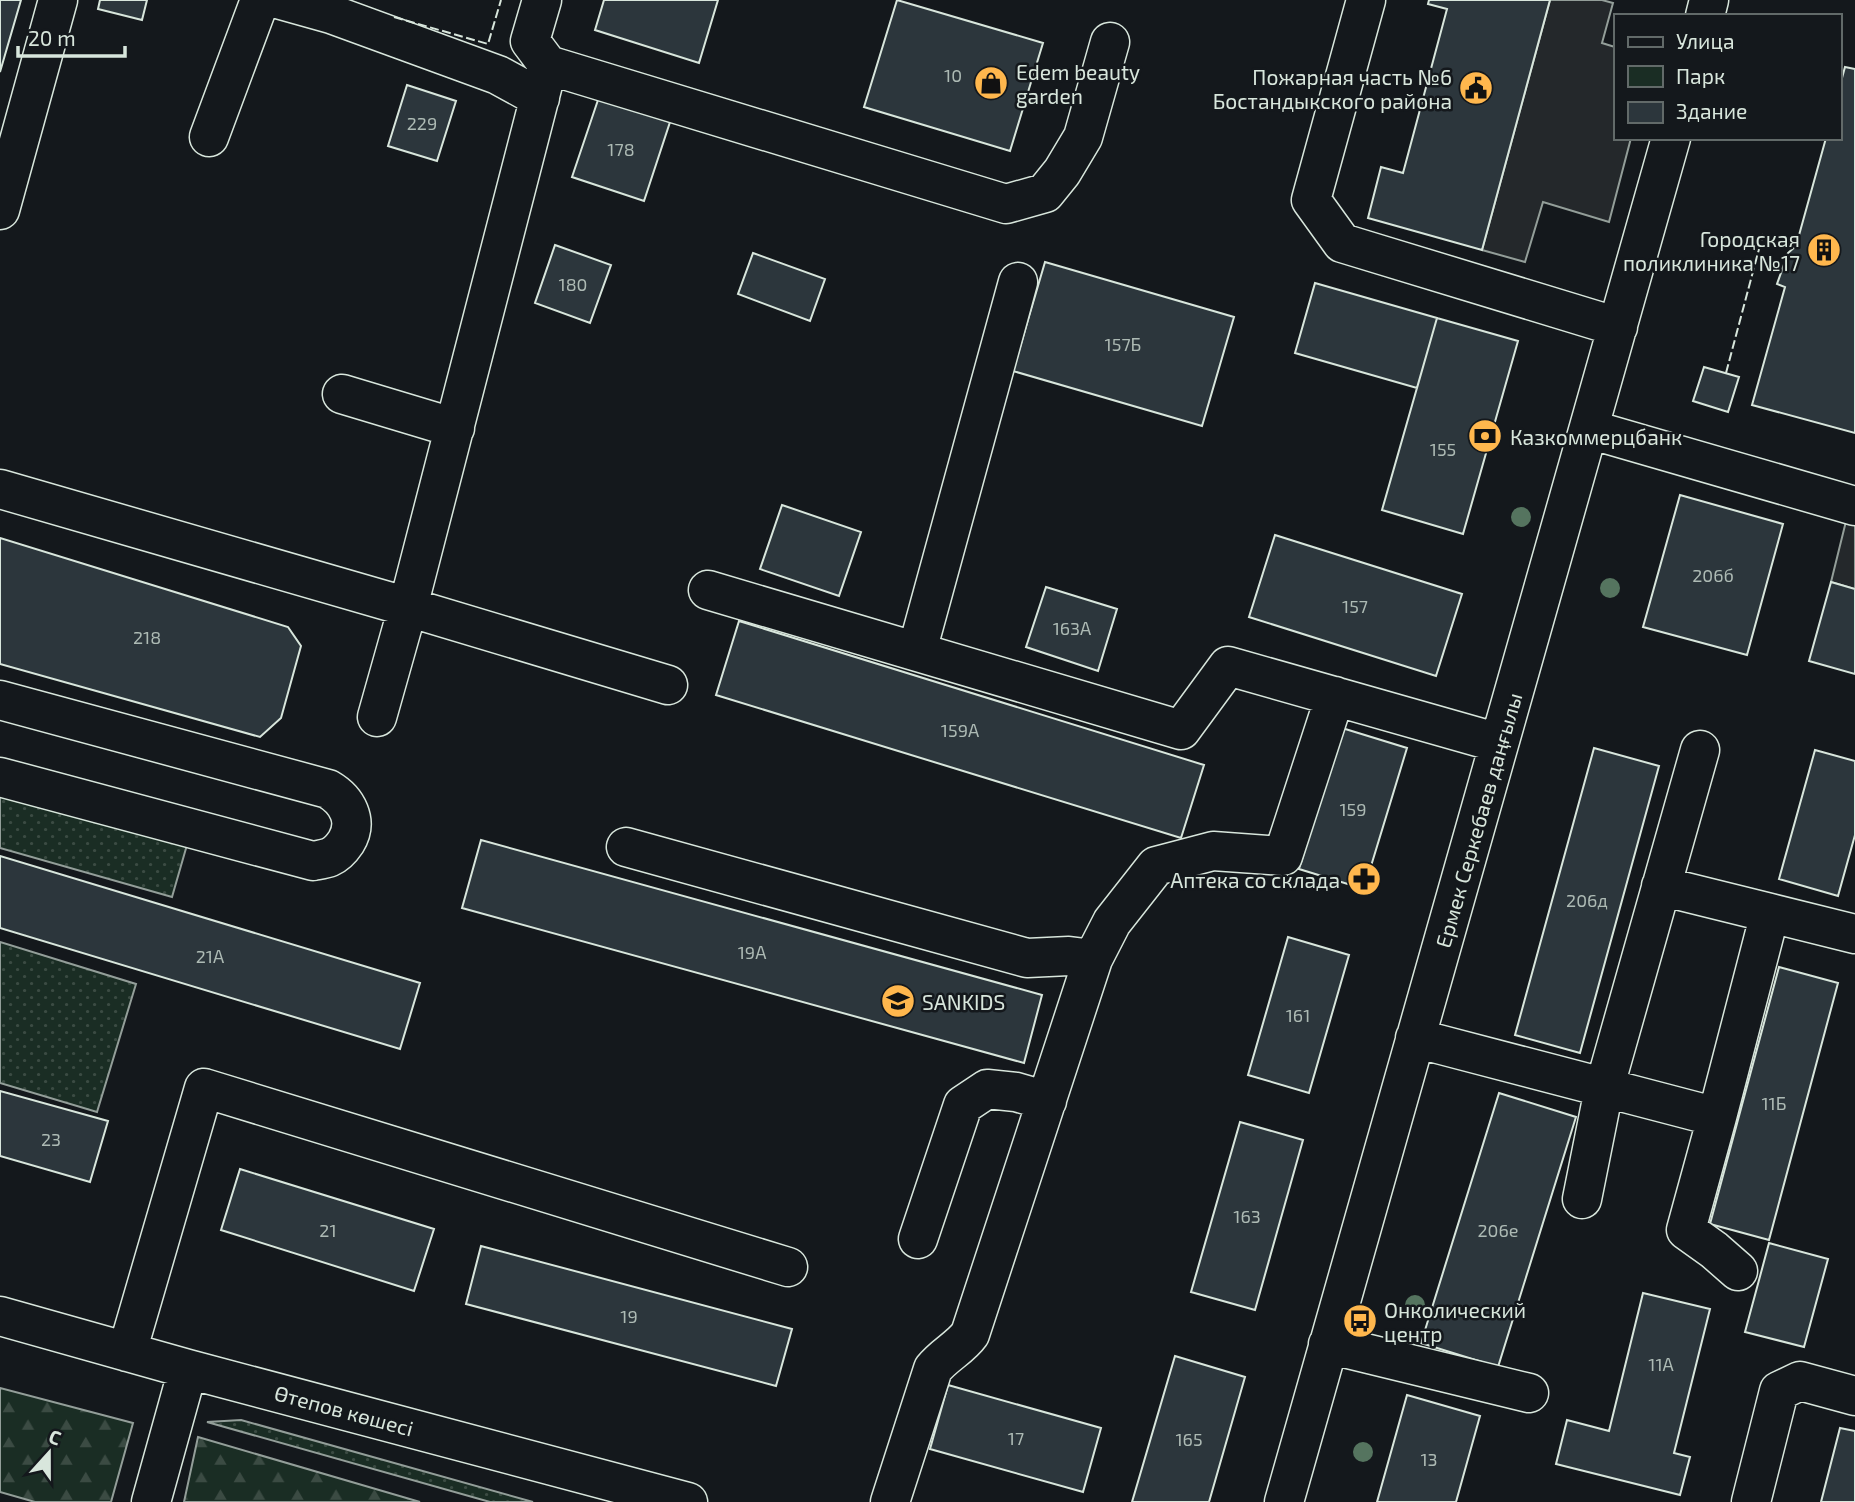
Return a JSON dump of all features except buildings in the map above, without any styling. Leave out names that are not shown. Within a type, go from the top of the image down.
[{"type":"street","points":[[0,210],[58,0]]},
{"type":"street","points":[[209,137],[260,0]]},
{"type":"street","points":[[281,0],[331,14],[498,75],[544,82],[1006,204],[1045,193],[1062,172],[1083,137],[1110,41]]},
{"type":"street","points":[[377,717],[544,82],[530,41],[542,0]]},
{"type":"street","points":[[1366,0],[1311,200],[1342,243],[1618,327]]},
{"type":"street","name":"Ермек Серкебаев даңғылы","points":[[1284,1502],[1670,140]]},
{"type":"street","points":[[917,651],[1018,282]]},
{"type":"street","points":[[342,394],[455,428]]},
{"type":"street","points":[[1589,429],[1855,506]]},
{"type":"street","points":[[0,489],[668,685]]},
{"type":"street","points":[[708,590],[1181,730],[1228,666],[1499,743]]},
{"type":"street","points":[[890,1502],[933,1369],[970,1334],[1093,959],[1112,922],[1156,866],[1213,851],[1283,856],[1335,696]]},
{"type":"street","points":[[0,700],[328,789],[346,804],[352,824],[350,836],[341,850],[331,857],[313,861],[0,777]]},
{"type":"street","points":[[1582,1199],[1604,1088],[1700,750]]},
{"type":"street","points":[[626,847],[1027,958],[1069,956],[1093,959]]},
{"type":"street","points":[[1661,886],[1855,934]]},
{"type":"street","points":[[1738,1271],[1686,1230],[1769,913]]},
{"type":"street","points":[[1415,1038],[1717,1117]]},
{"type":"street","points":[[127,1352],[204,1088],[788,1267]]},
{"type":"street","points":[[918,1239],[963,1105],[987,1089],[1016,1092],[1046,1101]]},
{"type":"street","name":"Өтепов көшесі","points":[[0,1317],[688,1502]]},
{"type":"street","points":[[1328,1344],[1529,1393]]},
{"type":"street","points":[[151,1502],[188,1369]]},
{"type":"street","points":[[1751,1502],[1779,1391],[1800,1381],[1853,1389]]},
{"type":"green space","points":[[0,776],[191,831],[172,897],[0,848]]},
{"type":"green space","points":[[0,942],[136,984],[97,1112],[0,1083]]},
{"type":"green space","points":[[0,1388],[133,1423],[111,1502],[35,1502],[0,1492]]},
{"type":"green space","points":[[241,1420],[533,1502],[490,1502],[207,1422]]},
{"type":"green space","points":[[198,1437],[420,1502],[184,1502]]},
{"type":"shaded area","points":[[1550,0],[1602,0],[1613,3],[1602,43],[1614,47],[1614,140],[1630,140],[1609,222],[1543,202],[1525,262],[1482,250]]},
{"type":"shaded area","points":[[1850,505],[1855,506],[1855,589],[1831,582]]},
{"type":"fence","points":[[394,17],[488,44],[501,0]]},
{"type":"fence","points":[[1726,373],[1763,234]]},
{"type":"place","name":"Edem beauty garden","points":[[991,83]]},
{"type":"place","name":"Пожарная часть №6 Бостандыкского района","points":[[1476,88]]},
{"type":"place","name":"Городская поликлиника №17","points":[[1824,250]]},
{"type":"place","name":"Казкоммерцбанк","points":[[1485,436]]},
{"type":"place","name":"Аптека со склада","points":[[1364,879]]},
{"type":"place","name":"SANKIDS","points":[[898,1001]]},
{"type":"place","name":"Онколический центр","points":[[1360,1321]]}]
